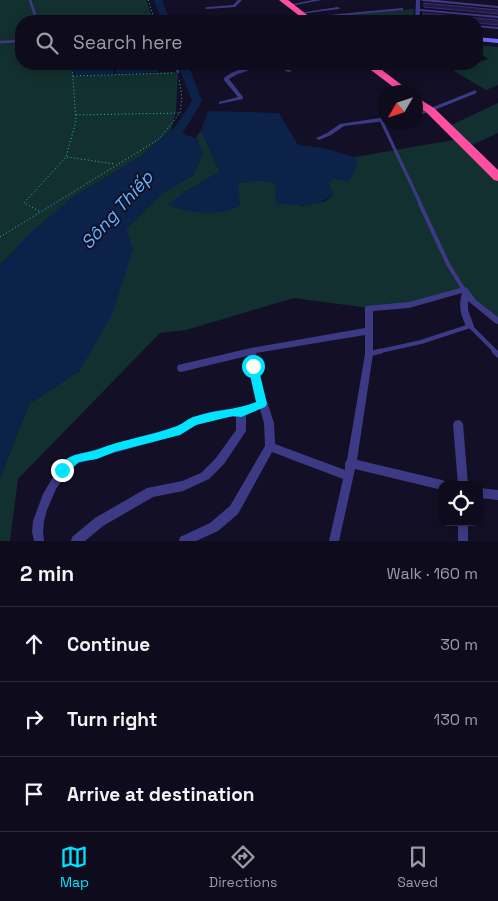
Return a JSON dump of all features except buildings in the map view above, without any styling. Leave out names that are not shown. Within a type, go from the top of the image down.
[{"type":"highway","points":[[286,3],[303,15]]},
{"type":"highway","points":[[376,70],[396,85]]},
{"type":"highway","points":[[423,105],[498,177]]},
{"type":"street","points":[[207,8],[234,6],[240,0]]},
{"type":"street","points":[[286,3],[320,0]]},
{"type":"street","points":[[418,0],[418,15]]},
{"type":"street","points":[[423,0],[498,6]]},
{"type":"street","points":[[313,15],[338,8]]},
{"type":"street","points":[[330,15],[402,9]]},
{"type":"street","points":[[418,10],[475,15]]},
{"type":"street","points":[[483,16],[498,17]]},
{"type":"street","points":[[483,27],[498,28]]},
{"type":"street","points":[[483,40],[498,41]]},
{"type":"street","points":[[221,103],[241,98],[226,79],[228,76],[249,70]]},
{"type":"street","points":[[423,112],[430,110]]},
{"type":"street","points":[[319,138],[342,125],[378,121]]},
{"type":"street","points":[[465,292],[498,320]]},
{"type":"street","points":[[465,292],[463,300],[464,313],[470,326]]},
{"type":"street","points":[[334,541],[349,476],[368,354],[369,308],[409,305],[465,292]]},
{"type":"street","points":[[181,368],[251,351],[368,331]]},
{"type":"street","points":[[184,541],[214,527],[234,510],[270,447],[269,423],[262,404],[251,351]]},
{"type":"street","points":[[39,541],[36,525],[43,508],[62,470],[73,460],[180,430],[194,421],[233,412],[241,413],[262,404]]},
{"type":"street","points":[[76,541],[99,522],[151,492],[183,486],[205,476],[220,461],[241,432],[241,413]]},
{"type":"street","points":[[458,424],[463,481]]},
{"type":"street","points":[[270,447],[349,476]]},
{"type":"street","points":[[350,463],[438,484]]},
{"type":"street","points":[[483,493],[498,495]]},
{"type":"street","points":[[463,526],[463,541]]},
{"type":"lane","points":[[30,0],[35,15]]},
{"type":"lane","points":[[0,42],[15,41]]},
{"type":"lane","points":[[430,110],[475,92]]},
{"type":"lane","points":[[388,130],[448,264],[465,292]]},
{"type":"lane","points":[[368,354],[421,342],[470,326],[498,355]]},
{"type":"path","points":[[148,0],[153,15]]},
{"type":"path","points":[[40,211],[24,203],[66,157],[76,115],[72,70]]},
{"type":"path","points":[[0,237],[159,139],[180,113],[182,98],[178,72],[73,76]]},
{"type":"path","points":[[76,115],[180,113]]},
{"type":"path","points":[[66,157],[117,165]]},
{"type":"green space","points":[[0,0],[146,0],[152,15],[15,15],[15,70],[73,70],[74,76],[178,72],[176,111],[171,130],[140,157],[70,199],[0,265]]},
{"type":"green space","points":[[414,9],[414,15],[343,15]]},
{"type":"green space","points":[[483,46],[498,47],[498,85],[486,90],[454,71],[483,70],[483,61],[488,59],[483,55]]},
{"type":"green space","points":[[498,103],[498,133],[468,147],[498,177],[498,317],[463,290],[409,305],[369,308],[294,298],[186,330],[160,333],[18,479],[10,541],[0,541],[0,478],[29,404],[80,370],[126,229],[163,193],[193,175],[203,153],[196,138],[201,130],[220,172],[184,192],[257,180],[275,183],[302,206],[326,201],[333,194],[328,182],[357,167],[355,157],[459,139],[447,127]]},
{"type":"water","points":[[74,70],[114,70],[114,74],[75,76]]},
{"type":"water","points":[[116,70],[157,70],[158,72],[116,74]]},
{"type":"water","points":[[208,111],[279,113],[298,145],[323,148],[355,157],[357,167],[348,182],[334,179],[328,182],[333,194],[327,199],[313,204],[276,204],[275,183],[257,180],[238,183],[240,206],[230,210],[204,213],[187,211],[167,205],[184,192],[220,172],[201,130]]},
{"type":"water","points":[[171,130],[196,138],[203,153],[193,175],[163,193],[126,229],[133,249],[112,315],[80,370],[29,404],[0,478],[0,265],[29,234],[70,199],[140,157]]},
{"type":"waterway","name":"Sông Thiếp","points":[[158,0],[164,15]]},
{"type":"waterway","name":"Sông Thiếp","points":[[167,149],[197,101],[185,70]]},
{"type":"route","points":[[62,470],[79,457],[92,456],[113,448],[180,430],[194,421],[233,412],[241,413],[262,404],[253,366]]}]
